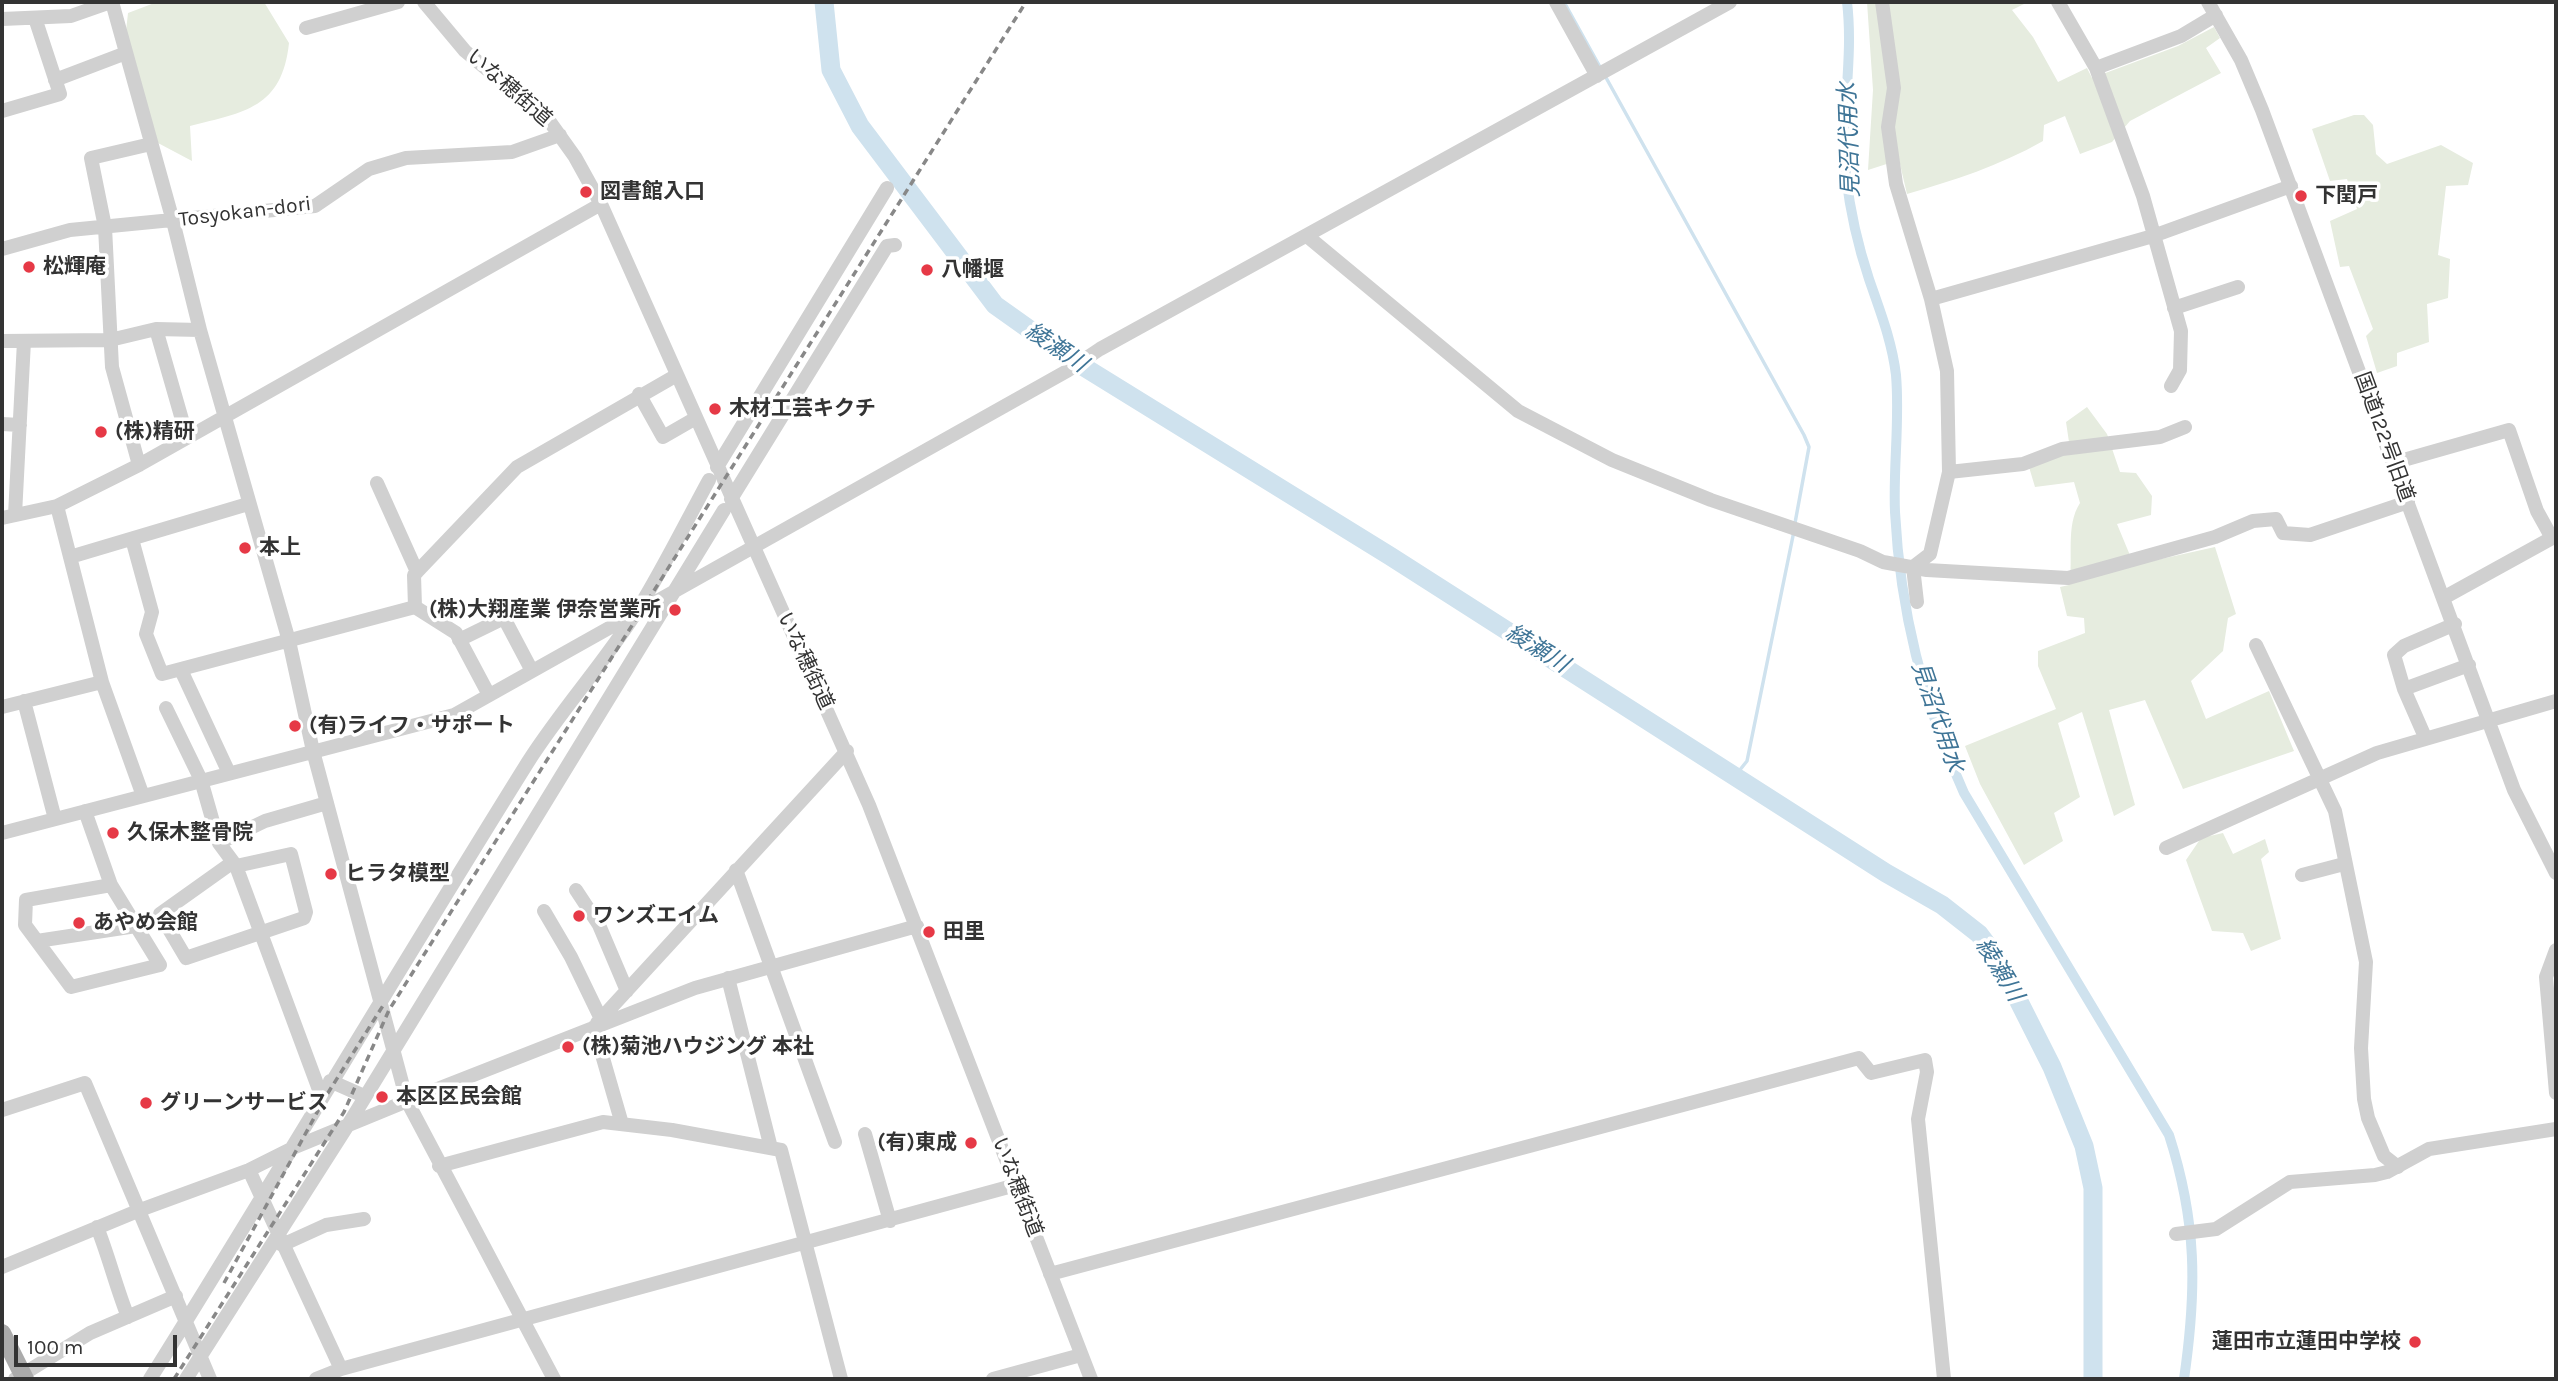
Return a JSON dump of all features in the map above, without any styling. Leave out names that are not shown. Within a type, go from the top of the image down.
[{"type":"main road","points":[[2,1333],[21,1378]]},
{"type":"street","points":[[2,19],[71,16],[111,2],[173,221],[248,504],[289,641],[313,751],[407,1101],[554,1379]]},
{"type":"street","points":[[306,28],[398,2]]},
{"type":"street","name":"いな穂街道","points":[[424,2],[465,51],[526,99],[560,135],[601,204],[717,467],[727,504],[752,546],[847,751],[1091,1379]]},
{"type":"street","points":[[1556,2],[1597,76]]},
{"type":"street","points":[[2,833],[454,715],[1067,371],[1100,349],[1730,2]]},
{"type":"street","points":[[1882,2],[1894,88],[1888,127],[1896,184],[1931,299],[1947,371],[1949,472],[1930,554],[1904,565]]},
{"type":"street","points":[[2058,2],[2096,68],[2143,196],[2181,331],[2180,370],[2171,386]]},
{"type":"street","name":"国道122号旧道","points":[[2208,2],[2241,60],[2291,186],[2524,813],[2556,873]]},
{"type":"street","points":[[2096,68],[2181,36],[2217,15]]},
{"type":"street","points":[[2,111],[60,94],[35,18]]},
{"type":"street","points":[[55,80],[126,52]]},
{"type":"street","name":"Tosyokan-dori","points":[[2,249],[70,230],[315,206],[369,169],[406,158],[512,152],[560,135]]},
{"type":"street","points":[[139,465],[112,367],[105,227],[91,158],[151,144]]},
{"type":"street","points":[[1931,299],[2153,236],[2291,186]]},
{"type":"street","points":[[717,467],[887,187]]},
{"type":"street","points":[[24,341],[20,425],[8,517],[57,506],[139,465],[601,204]]},
{"type":"street","points":[[1307,236],[1518,411],[1612,460],[1711,500],[1904,565],[2008,577],[2068,578],[2215,537],[2253,521],[2276,519],[2283,533],[2310,535],[2408,502]]},
{"type":"street","points":[[186,1379],[280,1240],[364,1096],[887,246],[895,245]]},
{"type":"street","points":[[2174,308],[2238,287]]},
{"type":"street","points":[[2,341],[110,340],[156,329],[200,330]]},
{"type":"street","points":[[156,329],[187,437]]},
{"type":"street","points":[[415,607],[414,575],[517,467],[677,374]]},
{"type":"street","points":[[639,394],[663,437],[696,418]]},
{"type":"street","points":[[2,424],[20,425]]},
{"type":"street","points":[[1949,472],[2023,464],[2062,449],[2160,438],[2185,427]]},
{"type":"street","points":[[2393,463],[2509,430],[2537,511],[2552,538],[2445,597]]},
{"type":"street","points":[[150,1379],[295,1147],[321,1095],[530,759],[636,612],[709,480]]},
{"type":"street","points":[[377,483],[417,572]]},
{"type":"street","points":[[70,557],[248,504]]},
{"type":"street","points":[[57,506],[102,682],[143,796]]},
{"type":"street","points":[[132,539],[152,612],[146,634],[162,674],[415,607],[456,633],[489,695]]},
{"type":"street","points":[[1904,565],[1917,602]]},
{"type":"street","points":[[459,640],[504,618],[532,671]]},
{"type":"street","points":[[2425,737],[2404,689],[2395,655],[2404,646],[2455,624]]},
{"type":"street","points":[[2256,645],[2321,776],[2335,811],[2366,962],[2361,1048],[2364,1099],[2368,1118],[2384,1156],[2398,1167]]},
{"type":"street","points":[[2404,689],[2469,665]]},
{"type":"street","points":[[181,670],[229,773]]},
{"type":"street","points":[[2,707],[102,682]]},
{"type":"street","points":[[24,701],[55,819]]},
{"type":"street","points":[[2166,848],[2321,776],[2425,737],[2556,701]]},
{"type":"street","points":[[166,708],[201,780],[219,843],[235,864],[321,1095]]},
{"type":"street","points":[[597,1023],[847,751]]},
{"type":"street","points":[[219,843],[265,821],[327,803]]},
{"type":"street","points":[[85,811],[111,885],[160,965],[71,987],[25,925],[26,900],[111,885]]},
{"type":"street","points":[[291,854],[306,912],[304,918],[186,958],[160,914],[235,864],[291,854]]},
{"type":"street","points":[[2302,875],[2344,864]]},
{"type":"street","points":[[736,870],[773,965],[835,1142]]},
{"type":"street","points":[[576,891],[599,925],[627,991]]},
{"type":"street","points":[[544,911],[571,957],[597,1023],[622,1124]]},
{"type":"street","points":[[37,941],[136,926]]},
{"type":"street","points":[[2,1267],[140,1210],[249,1170],[295,1147],[597,1023],[727,978],[917,926]]},
{"type":"street","points":[[2556,950],[2546,977],[2556,1093]]},
{"type":"street","points":[[727,978],[771,1148]]},
{"type":"street","points":[[1050,1274],[1859,1058],[1871,1073],[1925,1060],[1927,1072],[1918,1119],[1944,1379]]},
{"type":"street","points":[[330,1081],[364,1096]]},
{"type":"street","points":[[3,1106],[85,1083],[210,1379]]},
{"type":"street","points":[[439,1166],[603,1122],[672,1129],[781,1150],[841,1379]]},
{"type":"street","points":[[2180,1234],[2225,1225],[2290,1182],[2313,1178],[2349,1180],[2388,1172],[2429,1149],[2556,1129]]},
{"type":"street","points":[[865,1134],[890,1221]]},
{"type":"street","points":[[249,1170],[280,1240],[347,1372]]},
{"type":"street","points":[[317,1379],[522,1318],[1016,1185]]},
{"type":"street","points":[[280,1240],[326,1225],[364,1219]]},
{"type":"street","points":[[97,1227],[128,1317]]},
{"type":"street","points":[[21,1378],[28,1370],[90,1333],[176,1296]]},
{"type":"street","points":[[993,1379],[1081,1355]]},
{"type":"shaded area","points":[[157,2],[264,2],[289,43],[285,65],[278,81],[258,104],[244,111],[190,126],[192,161],[158,143],[126,31],[128,13]]},
{"type":"shaded area","points":[[1867,2],[2028,2],[2012,10],[2033,37],[2058,82],[2087,68],[2092,78],[2178,46],[2214,27],[2220,38],[2206,48],[2221,73],[2130,121],[2112,142],[2080,154],[2065,116],[2044,125],[2043,141],[2010,158],[1907,194],[1899,160],[1868,170],[1873,90]]},
{"type":"shaded area","points":[[2354,115],[2364,115],[2373,125],[2376,154],[2387,164],[2441,145],[2473,163],[2468,185],[2446,186],[2438,255],[2450,259],[2448,298],[2427,304],[2429,342],[2397,353],[2397,366],[2377,373],[2366,336],[2373,329],[2349,266],[2340,267],[2330,221],[2357,209],[2347,179],[2330,181],[2312,129]]},
{"type":"shaded area","points":[[2087,407],[2107,434],[2120,472],[2136,473],[2152,496],[2151,515],[2117,524],[2134,565],[2215,547],[2236,614],[2228,618],[2223,651],[2191,681],[2206,719],[2269,691],[2294,751],[2183,789],[2145,700],[2109,710],[2135,805],[2114,816],[2082,712],[2058,723],[2080,797],[2054,813],[2063,841],[2024,865],[1980,784],[1965,746],[2056,709],[2038,666],[2038,651],[2085,633],[2084,618],[2067,616],[2060,587],[2069,585],[2071,532],[2075,512],[2080,503],[2074,482],[2035,487],[2029,467],[2069,442],[2066,422]]},
{"type":"shaded area","points":[[2223,833],[2233,854],[2265,839],[2269,852],[2261,859],[2281,939],[2251,951],[2243,933],[2212,931],[2186,860],[2201,838]]},
{"type":"waterway","name":"綾瀬川","points":[[824,2],[831,70],[860,126],[995,305],[1071,359],[1390,556],[1886,873],[1942,905],[1979,934],[1997,958],[2052,1067],[2084,1146],[2093,1188],[2093,1379]]},
{"type":"waterway","points":[[1564,2],[1600,67]]},
{"type":"waterway","name":"見沼代用水","points":[[1847,2],[1849,45],[1846,176],[1858,241],[1889,338],[1896,375],[1895,512],[1902,585],[1916,656],[1925,691],[1964,793],[2169,1135],[2185,1197],[2192,1256],[2191,1315],[2184,1379]]},
{"type":"waterway","points":[[1604,74],[1804,435],[1809,447],[1795,523]]},
{"type":"waterway","points":[[1735,776],[1747,761],[1794,531]]},
{"type":"railway","points":[[174,1379],[344,1112],[389,1010],[1026,2]]},
{"type":"railway","points":[[224,1283],[326,1096],[384,1004]]},
{"type":"place","name":"図書館入口","points":[[586,192]]},
{"type":"place","name":"下閏戸","points":[[2301,196]]},
{"type":"place","name":"松輝庵","points":[[29,267]]},
{"type":"place","name":"八幡堰","points":[[927,270]]},
{"type":"place","name":"木材工芸キクチ","points":[[715,409]]},
{"type":"place","name":"(株)精研","points":[[101,432]]},
{"type":"place","name":"本上","points":[[245,548]]},
{"type":"place","name":"(株)大翔産業 伊奈営業所","points":[[675,610]]},
{"type":"place","name":"(有)ライフ・サポート","points":[[295,726]]},
{"type":"place","name":"久保木整骨院","points":[[113,833]]},
{"type":"place","name":"ヒラタ模型","points":[[331,874]]},
{"type":"place","name":"ワンズエイム","points":[[579,916]]},
{"type":"place","name":"あやめ会館","points":[[79,923]]},
{"type":"place","name":"田里","points":[[929,932]]},
{"type":"place","name":"(株)菊池ハウジング 本社","points":[[568,1047]]},
{"type":"place","name":"本区区民会館","points":[[382,1097]]},
{"type":"place","name":"グリーンサービス","points":[[146,1103]]},
{"type":"place","name":"(有)東成","points":[[971,1143]]},
{"type":"place","name":"蓮田市立蓮田中学校","points":[[2415,1342]]}]
